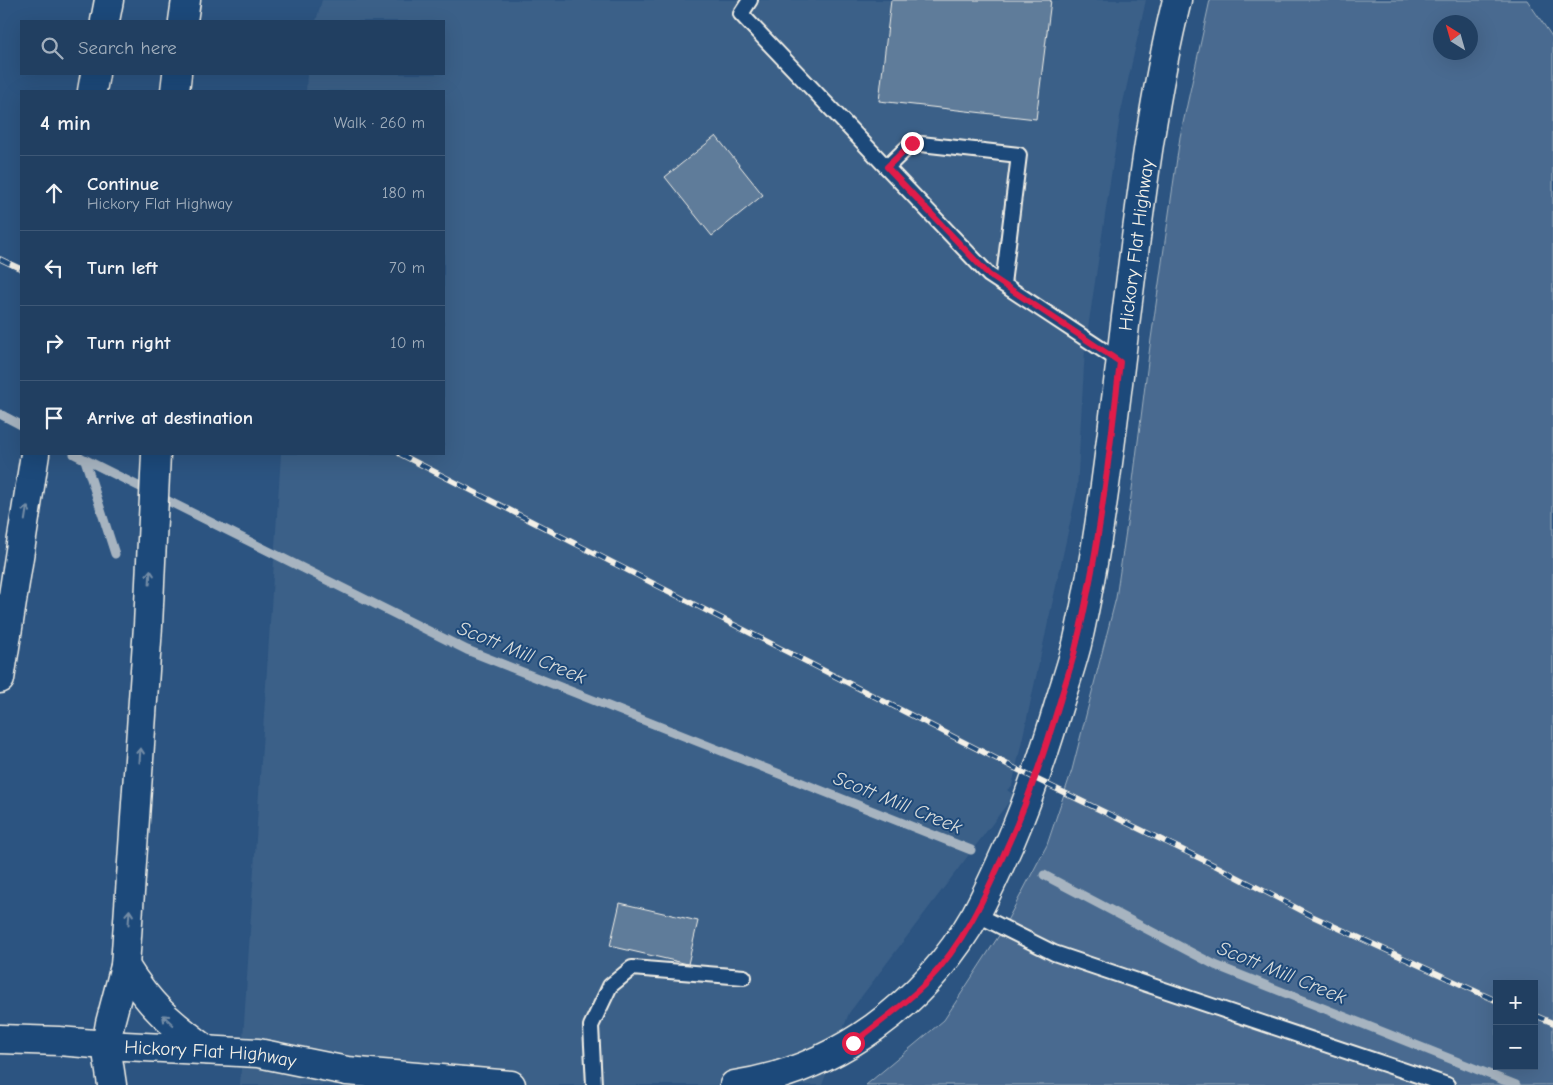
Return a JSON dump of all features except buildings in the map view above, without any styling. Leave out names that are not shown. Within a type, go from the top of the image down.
[{"type":"main road","points":[[104,20],[109,0]]},
{"type":"main road","points":[[183,20],[186,0]]},
{"type":"main road","name":"Hickory Flat Highway","points":[[734,1085],[790,1073],[853,1043],[897,1009],[926,982],[952,951],[976,914],[1036,779],[1076,647],[1089,585],[1099,528],[1148,150],[1160,78],[1177,0]]},
{"type":"main road","points":[[92,90],[94,75]]},
{"type":"main road","points":[[175,90],[176,75]]},
{"type":"main road","points":[[0,679],[35,455]]},
{"type":"main road","points":[[112,1085],[106,1045],[125,966],[148,626],[156,455]]},
{"type":"main road","points":[[125,966],[154,1007],[176,1027],[207,1050]]},
{"type":"main road","name":"Hickory Flat Highway","points":[[0,1039],[258,1053],[347,1071],[511,1085]]},
{"type":"lane","points":[[750,0],[741,14],[989,275],[1120,362]]},
{"type":"lane","points":[[887,167],[912,143],[1019,155],[1002,284]]},
{"type":"lane","points":[[976,914],[1054,954],[1446,1085]]},
{"type":"lane","points":[[594,1085],[591,1026],[610,986],[632,968],[744,977]]},
{"type":"shaded area","points":[[322,0],[1146,0],[1120,116],[1085,348],[1077,491],[1012,786],[1007,790],[1014,795],[849,1013],[822,1085],[240,1085],[281,455],[445,455],[445,90],[306,90],[307,75],[445,75],[445,20],[316,20]]},
{"type":"shaded area","points":[[1210,0],[1527,0],[1553,38],[1553,1085],[866,1085],[944,1020],[1000,934],[1047,845],[1072,770],[1116,598],[1180,137]]},
{"type":"waterway","name":"Scott Mill Creek","points":[[0,414],[20,424]]},
{"type":"waterway","name":"Scott Mill Creek","points":[[76,455],[467,650],[971,850]]},
{"type":"waterway","points":[[85,460],[115,554]]},
{"type":"waterway","name":"Scott Mill Creek","points":[[1044,875],[1215,965],[1516,1085]]},
{"type":"railway","points":[[0,259],[20,269]]},
{"type":"railway","points":[[402,455],[1036,779],[1218,867],[1312,916],[1493,999]]},
{"type":"railway","points":[[1538,1017],[1553,1023]]},
{"type":"route","points":[[853,1043],[897,1009],[926,982],[952,951],[976,914],[1036,779],[1076,647],[1089,585],[1099,528],[1120,362],[989,275],[887,167],[912,143]]}]
